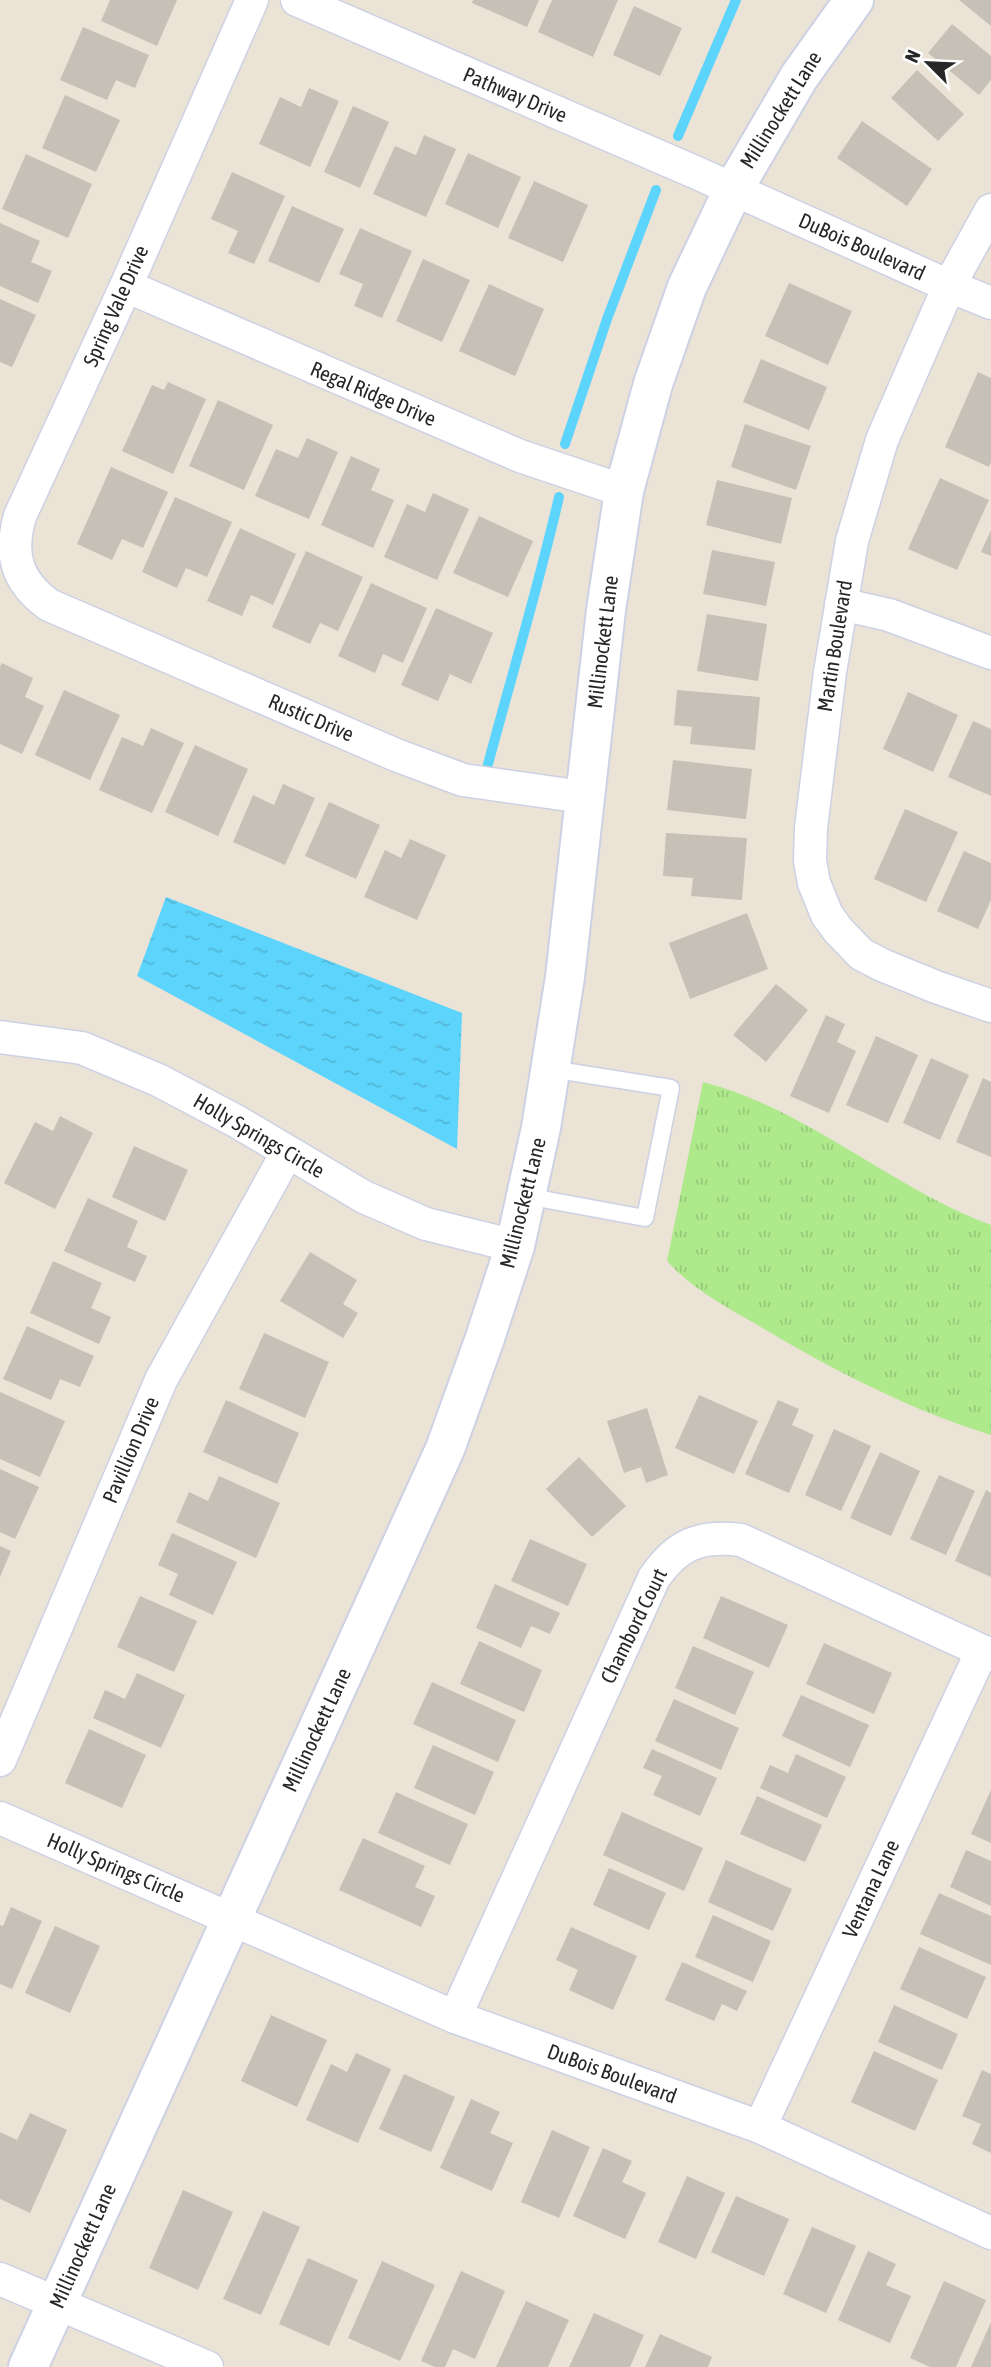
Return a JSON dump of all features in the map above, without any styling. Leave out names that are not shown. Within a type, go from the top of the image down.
[{"type":"street","name":"Spring Vale Drive","points":[[49,605],[36,596],[24,581],[17,566],[14,548],[20,516],[126,286],[252,0]]},
{"type":"street","name":"Pathway Drive","points":[[297,0],[733,190]]},
{"type":"street","name":"Millinockett Lane","points":[[28,2367],[445,1449],[485,1338],[515,1246],[541,1128],[565,976],[606,610],[624,491],[653,384],[687,287],[733,190],[799,77],[854,0]]},
{"type":"street","name":"DuBois Boulevard","points":[[733,190],[991,303]]},
{"type":"street","name":"Martin Boulevard","points":[[991,210],[948,286],[882,440],[852,541],[830,672],[811,828],[810,861],[820,900],[838,930],[861,954],[936,987],[991,1006]]},
{"type":"street","name":"Regal Ridge Drive","points":[[126,286],[520,456],[624,491]]},
{"type":"street","points":[[841,604],[889,615],[991,653]]},
{"type":"street","name":"Rustic Drive","points":[[49,605],[396,755],[463,780],[583,797]]},
{"type":"street","name":"Holly Springs Circle","points":[[0,1037],[82,1048],[159,1080],[236,1121],[364,1197],[426,1224],[515,1246]]},
{"type":"street","name":"Pavillion Drive","points":[[0,1760],[161,1380],[287,1153]]},
{"type":"street","name":"Chambord Court","points":[[455,2017],[654,1578],[664,1563],[678,1550],[708,1538],[741,1540],[986,1653]]},
{"type":"street","name":"Ventana Lane","points":[[760,2127],[986,1653]]},
{"type":"street","name":"Holly Springs Circle","points":[[0,1818],[231,1918]]},
{"type":"street","name":"DuBois Boulevard","points":[[231,1918],[455,2017],[760,2127],[991,2233]]},
{"type":"street","points":[[0,2279],[207,2367]]},
{"type":"lane","points":[[526,1196],[645,1218],[671,1088],[551,1069]]},
{"type":"green space","points":[[703,1082],[778,1110],[918,1190],[991,1225],[991,1435],[899,1400],[811,1356],[708,1295],[667,1261]]},
{"type":"water","points":[[166,897],[462,1013],[457,1149],[137,976]]},
{"type":"building","points":[[110,0],[177,0],[157,46],[101,21]]},
{"type":"building","points":[[473,0],[539,0],[527,27],[472,3]]},
{"type":"building","points":[[552,0],[618,0],[593,57],[538,32]]},
{"type":"building","points":[[959,0],[991,0],[991,26]]},
{"type":"building","points":[[634,6],[682,28],[660,76],[613,55]]},
{"type":"building","points":[[952,24],[991,56],[991,80],[979,95],[928,53]]},
{"type":"building","points":[[83,27],[149,55],[135,88],[116,80],[107,100],[60,80]]},
{"type":"building","points":[[917,70],[964,114],[938,141],[891,98]]},
{"type":"building","points":[[309,88],[339,101],[310,167],[259,144],[280,97],[301,107]]},
{"type":"building","points":[[65,95],[120,120],[96,172],[42,148]]},
{"type":"building","points":[[353,106],[389,122],[360,188],[324,172]]},
{"type":"building","points":[[862,121],[932,169],[907,206],[837,158]]},
{"type":"building","points":[[424,135],[456,149],[426,217],[373,194],[395,146],[416,155]]},
{"type":"building","points":[[468,153],[521,177],[498,228],[445,204]]},
{"type":"building","points":[[26,154],[92,184],[68,238],[2,209]]},
{"type":"building","points":[[232,172],[285,196],[254,264],[228,253],[238,231],[211,219]]},
{"type":"building","points":[[534,181],[588,205],[563,262],[508,238]]},
{"type":"building","points":[[292,206],[344,229],[319,283],[268,261]]},
{"type":"building","points":[[0,223],[40,241],[31,262],[52,271],[38,303],[0,286]]},
{"type":"building","points":[[360,228],[412,251],[382,318],[354,306],[363,284],[339,274]]},
{"type":"building","points":[[423,259],[470,280],[442,342],[396,321]]},
{"type":"building","points":[[789,283],[852,311],[828,365],[765,336]]},
{"type":"building","points":[[489,284],[544,309],[515,376],[459,351]]},
{"type":"building","points":[[0,299],[36,315],[12,367],[0,362]]},
{"type":"building","points":[[761,359],[827,387],[809,430],[743,402]]},
{"type":"building","points":[[978,372],[991,378],[989,467],[945,447]]},
{"type":"building","points":[[168,382],[206,399],[173,474],[122,451],[152,385],[164,390]]},
{"type":"building","points":[[218,400],[273,425],[244,490],[189,466]]},
{"type":"building","points":[[745,424],[811,446],[796,490],[731,467]]},
{"type":"building","points":[[307,438],[338,452],[309,519],[255,496],[276,449],[298,458]]},
{"type":"building","points":[[351,456],[380,469],[371,490],[394,500],[373,548],[321,525]]},
{"type":"building","points":[[111,467],[168,492],[143,548],[122,539],[112,560],[77,544]]},
{"type":"building","points":[[940,478],[989,500],[957,570],[908,549]]},
{"type":"building","points":[[717,480],[792,498],[781,544],[706,525]]},
{"type":"building","points":[[433,493],[469,509],[437,580],[384,557],[407,504],[425,512]]},
{"type":"building","points":[[175,497],[232,522],[207,577],[186,568],[177,588],[142,572]]},
{"type":"building","points":[[479,516],[533,541],[508,597],[453,573]]},
{"type":"building","points":[[240,528],[296,554],[273,605],[251,595],[242,616],[207,601]]},
{"type":"building","points":[[991,530],[991,556],[981,552]]},
{"type":"building","points":[[712,550],[775,562],[766,606],[703,594]]},
{"type":"building","points":[[306,551],[363,577],[338,631],[320,623],[310,644],[272,627]]},
{"type":"building","points":[[371,583],[427,608],[403,663],[383,654],[375,673],[338,656]]},
{"type":"building","points":[[436,608],[493,633],[471,684],[450,674],[438,701],[401,685]]},
{"type":"building","points":[[707,614],[767,624],[758,681],[697,671]]},
{"type":"building","points":[[2,663],[33,678],[25,697],[44,706],[22,754],[0,744]]},
{"type":"building","points":[[64,690],[120,715],[90,780],[35,755]]},
{"type":"building","points":[[677,690],[760,697],[755,750],[690,744],[692,727],[674,725]]},
{"type":"building","points":[[908,692],[958,715],[933,772],[883,749]]},
{"type":"building","points":[[973,721],[991,729],[991,796],[948,777]]},
{"type":"building","points":[[151,728],[184,743],[152,813],[99,790],[122,737],[143,746]]},
{"type":"building","points":[[195,745],[248,769],[218,836],[165,812]]},
{"type":"building","points":[[673,760],[752,769],[746,819],[667,810]]},
{"type":"building","points":[[283,784],[315,798],[285,865],[233,842],[253,795],[274,805]]},
{"type":"building","points":[[329,802],[380,825],[356,879],[305,856]]},
{"type":"building","points":[[905,809],[958,832],[926,902],[874,879]]},
{"type":"building","points":[[666,833],[747,838],[742,900],[691,896],[693,878],[663,876]]},
{"type":"building","points":[[410,839],[446,855],[417,920],[364,897],[385,850],[401,858]]},
{"type":"building","points":[[964,851],[991,863],[991,900],[978,929],[937,911]]},
{"type":"building","points":[[747,913],[768,969],[690,999],[669,943]]},
{"type":"building","points":[[776,984],[808,1010],[766,1062],[733,1035]]},
{"type":"building","points":[[826,1015],[845,1024],[837,1042],[856,1051],[829,1113],[790,1096]]},
{"type":"building","points":[[876,1036],[918,1055],[888,1123],[846,1105]]},
{"type":"building","points":[[931,1058],[969,1075],[940,1140],[903,1123]]},
{"type":"building","points":[[983,1078],[991,1082],[991,1157],[956,1142]]},
{"type":"building","points":[[60,1116],[93,1133],[55,1209],[4,1183],[35,1122],[53,1131]]},
{"type":"building","points":[[134,1146],[188,1170],[165,1221],[112,1197]]},
{"type":"building","points":[[88,1198],[138,1221],[127,1247],[147,1256],[135,1282],[64,1251]]},
{"type":"building","points":[[310,1252],[357,1280],[343,1304],[358,1313],[343,1338],[280,1301]]},
{"type":"building","points":[[53,1261],[102,1283],[91,1308],[111,1317],[99,1344],[30,1313]]},
{"type":"building","points":[[27,1326],[94,1356],[80,1387],[60,1379],[51,1400],[3,1379]]},
{"type":"building","points":[[264,1333],[329,1362],[305,1418],[239,1389]]},
{"type":"building","points":[[0,1392],[65,1421],[40,1477],[0,1459]]},
{"type":"building","points":[[699,1395],[758,1421],[734,1474],[675,1448]]},
{"type":"building","points":[[226,1400],[299,1433],[277,1484],[203,1452]]},
{"type":"building","points":[[778,1400],[799,1409],[792,1425],[814,1435],[789,1493],[745,1474]]},
{"type":"building","points":[[647,1408],[668,1475],[646,1483],[641,1467],[624,1473],[607,1421]]},
{"type":"building","points":[[834,1429],[871,1446],[841,1511],[805,1495]]},
{"type":"building","points":[[880,1452],[920,1471],[891,1536],[850,1518]]},
{"type":"building","points":[[579,1457],[626,1506],[592,1537],[546,1489]]},
{"type":"building","points":[[0,1469],[39,1487],[15,1539],[0,1532]]},
{"type":"building","points":[[939,1475],[975,1491],[946,1555],[910,1539]]},
{"type":"building","points":[[219,1476],[280,1503],[256,1558],[176,1522],[189,1492],[208,1501]]},
{"type":"building","points":[[986,1490],[991,1493],[991,1577],[955,1561]]},
{"type":"building","points":[[172,1533],[237,1562],[213,1615],[169,1595],[178,1574],[158,1565]]},
{"type":"building","points":[[530,1539],[587,1564],[568,1606],[511,1581]]},
{"type":"building","points":[[0,1546],[11,1551],[0,1577]]},
{"type":"building","points":[[495,1584],[560,1613],[550,1634],[531,1626],[521,1648],[476,1628]]},
{"type":"building","points":[[140,1596],[197,1621],[174,1672],[117,1647]]},
{"type":"building","points":[[721,1596],[788,1625],[769,1668],[703,1638]]},
{"type":"building","points":[[479,1641],[542,1670],[524,1712],[460,1684]]},
{"type":"building","points":[[824,1643],[892,1673],[874,1714],[806,1684]]},
{"type":"building","points":[[693,1646],[754,1672],[735,1715],[675,1688]]},
{"type":"building","points":[[137,1673],[185,1695],[161,1748],[93,1718],[105,1690],[125,1699]]},
{"type":"building","points":[[432,1682],[516,1720],[498,1762],[413,1724]]},
{"type":"building","points":[[801,1695],[869,1725],[850,1767],[782,1736]]},
{"type":"building","points":[[674,1699],[739,1728],[721,1770],[655,1741]]},
{"type":"building","points":[[89,1729],[146,1755],[122,1808],[65,1783]]},
{"type":"building","points":[[433,1745],[494,1772],[475,1815],[414,1788]]},
{"type":"building","points":[[652,1749],[717,1778],[700,1816],[653,1795],[662,1776],[643,1768]]},
{"type":"building","points":[[796,1754],[846,1777],[827,1818],[760,1788],[770,1765],[788,1773]]},
{"type":"building","points":[[991,1790],[991,1843],[971,1834]]},
{"type":"building","points":[[396,1792],[468,1824],[450,1865],[378,1833]]},
{"type":"building","points":[[757,1796],[822,1825],[805,1862],[740,1834]]},
{"type":"building","points":[[622,1812],[703,1848],[684,1891],[603,1855]]},
{"type":"building","points":[[363,1838],[425,1866],[415,1887],[435,1896],[421,1927],[339,1890]]},
{"type":"building","points":[[966,1850],[991,1861],[991,1906],[950,1887]]},
{"type":"building","points":[[726,1860],[792,1889],[773,1931],[708,1902]]},
{"type":"building","points":[[609,1868],[666,1893],[649,1930],[593,1905]]},
{"type":"building","points":[[939,1893],[991,1916],[991,1965],[920,1934]]},
{"type":"building","points":[[11,1907],[42,1921],[12,1989],[0,1984],[0,1925],[3,1926]]},
{"type":"building","points":[[713,1915],[771,1941],[753,1982],[695,1957]]},
{"type":"building","points":[[55,1926],[100,1946],[70,2013],[25,1993]]},
{"type":"building","points":[[571,1927],[637,1956],[613,2010],[569,1990],[578,1970],[556,1960]]},
{"type":"building","points":[[919,1947],[986,1977],[967,2019],[900,1989]]},
{"type":"building","points":[[682,1962],[747,1991],[737,2011],[722,2004],[714,2021],[665,2000]]},
{"type":"building","points":[[894,2005],[958,2034],[942,2070],[878,2042]]},
{"type":"building","points":[[271,2015],[327,2040],[297,2107],[241,2081]]},
{"type":"building","points":[[874,2051],[938,2080],[915,2131],[851,2102]]},
{"type":"building","points":[[356,2053],[391,2069],[358,2143],[306,2120],[331,2064],[347,2072]]},
{"type":"building","points":[[982,2070],[991,2074],[991,2153],[972,2144],[981,2124],[962,2116]]},
{"type":"building","points":[[404,2074],[455,2097],[431,2152],[379,2129]]},
{"type":"building","points":[[471,2099],[500,2112],[490,2133],[513,2143],[492,2191],[440,2168]]},
{"type":"building","points":[[30,2113],[67,2130],[30,2213],[0,2199],[0,2132],[17,2140]]},
{"type":"building","points":[[552,2130],[590,2147],[559,2218],[521,2202]]},
{"type":"building","points":[[603,2148],[632,2161],[622,2182],[646,2193],[625,2239],[573,2216]]},
{"type":"building","points":[[687,2176],[725,2193],[696,2259],[658,2242]]},
{"type":"building","points":[[183,2190],[233,2212],[198,2290],[149,2268]]},
{"type":"building","points":[[736,2196],[789,2219],[764,2276],[711,2252]]},
{"type":"building","points":[[263,2211],[300,2227],[261,2315],[223,2299]]},
{"type":"building","points":[[812,2227],[856,2246],[826,2313],[783,2294]]},
{"type":"building","points":[[868,2251],[896,2264],[886,2285],[911,2296],[890,2343],[838,2320]]},
{"type":"building","points":[[308,2258],[358,2280],[329,2346],[279,2324]]},
{"type":"building","points":[[382,2261],[435,2285],[400,2361],[348,2338]]},
{"type":"building","points":[[461,2271],[505,2291],[475,2359],[453,2349],[445,2367],[435,2367],[421,2361]]},
{"type":"building","points":[[944,2281],[986,2300],[956,2367],[930,2367],[910,2358]]},
{"type":"building","points":[[526,2301],[569,2320],[548,2367],[496,2367]]},
{"type":"building","points":[[594,2313],[644,2335],[630,2367],[569,2367]]},
{"type":"building","points":[[991,2322],[991,2367],[971,2367]]},
{"type":"building","points":[[660,2334],[712,2357],[708,2367],[645,2367]]},
{"type":"waterway","points":[[678,136],[736,0]]},
{"type":"waterway","points":[[565,444],[607,319],[656,190]]},
{"type":"waterway","points":[[487,768],[559,497]]}]
